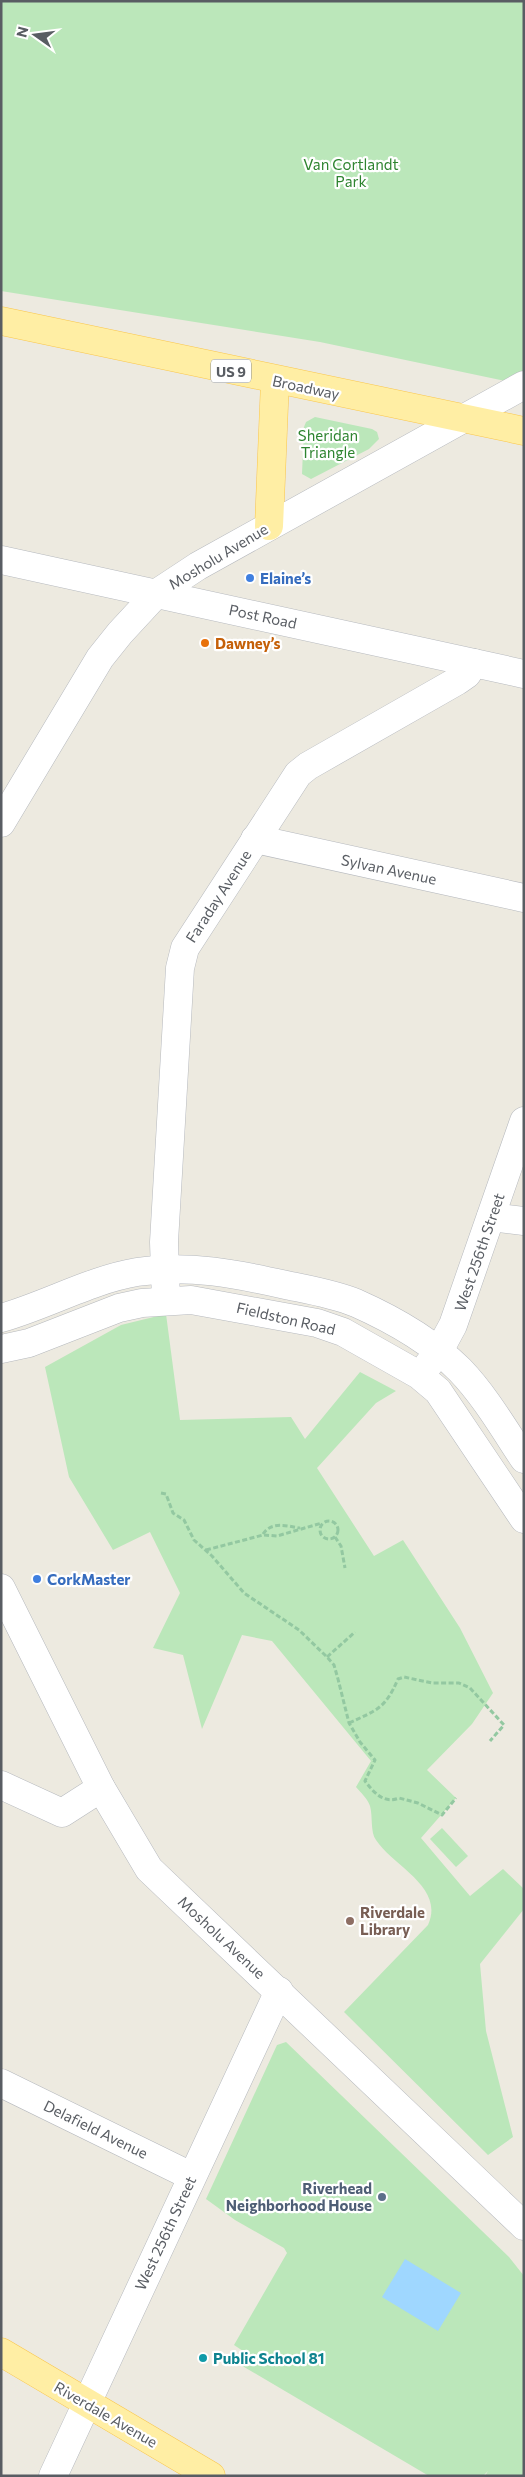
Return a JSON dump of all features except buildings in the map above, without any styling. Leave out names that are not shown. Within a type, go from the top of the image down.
[{"type":"main road","name":"Broadway","points":[[1,321],[275,381],[524,431]]},
{"type":"main road","points":[[269,526],[275,381]]},
{"type":"main road","name":"Riverdale Avenue","points":[[1,2352],[211,2476]]},
{"type":"street","name":"Mosholu Avenue","points":[[1,823],[100,658],[157,593],[198,566],[524,385]]},
{"type":"street","name":"Post Road","points":[[1,560],[524,674]]},
{"type":"street","name":"Faraday Avenue","points":[[166,1301],[164,1242],[182,957],[185,948],[291,782],[308,766],[457,681],[467,674],[474,663]]},
{"type":"street","name":"Sylvan Avenue","points":[[255,840],[524,898]]},
{"type":"street","name":"West 256th Street","points":[[419,1375],[439,1351],[453,1325],[524,1121]]},
{"type":"street","points":[[491,1217],[524,1221]]},
{"type":"street","name":"Fieldston Road","points":[[1,1318],[111,1278],[164,1270],[192,1268],[224,1272],[325,1293],[355,1302],[382,1316],[439,1351],[479,1392],[524,1459]]},
{"type":"street","name":"Fieldston Road","points":[[1,1349],[29,1342],[119,1308],[166,1301],[191,1300],[219,1303],[317,1323],[367,1343],[419,1375],[438,1391],[453,1410],[524,1519]]},
{"type":"street","name":"Mosholu Avenue","points":[[1,1588],[101,1788],[149,1869],[524,2226]]},
{"type":"street","points":[[1,1785],[62,1813],[101,1788]]},
{"type":"street","name":"West 256th Street","points":[[53,2476],[191,2176],[279,1991]]},
{"type":"street","name":"Delafield Avenue","points":[[1,2082],[191,2176]]},
{"type":"path","points":[[161,1493],[166,1494],[173,1513],[184,1520],[194,1540],[244,1594],[299,1630],[334,1665],[349,1723],[360,1742],[375,1760],[365,1782],[373,1792],[387,1800],[391,1801],[399,1798],[442,1815],[456,1798]]},
{"type":"path","points":[[205,1550],[263,1535],[277,1536],[327,1520],[336,1523],[338,1532],[335,1537],[329,1539],[323,1537],[320,1532],[322,1523]]},
{"type":"path","points":[[263,1535],[267,1528],[274,1525],[302,1528]]},
{"type":"path","points":[[335,1537],[341,1546],[344,1568]]},
{"type":"path","points":[[327,1657],[355,1632]]},
{"type":"path","points":[[349,1723],[382,1706],[390,1697],[398,1679],[404,1677],[432,1683],[459,1683],[470,1688],[479,1696],[484,1705],[504,1725],[490,1741]]},
{"type":"green space","name":"Van Cortlandt Park","points":[[1,1],[524,1],[524,385],[320,342],[1,291]]},
{"type":"green space","name":"Sheridan Triangle","points":[[315,417],[372,429],[377,432],[379,439],[369,449],[311,479],[302,474],[304,427],[306,422]]},
{"type":"green space","points":[[166,1314],[180,1420],[291,1417],[305,1439],[360,1372],[396,1391],[376,1403],[317,1468],[374,1556],[403,1540],[460,1628],[493,1693],[472,1724],[427,1770],[456,1798],[421,1838],[470,1896],[503,1869],[524,1889],[524,1909],[480,1964],[486,2031],[513,2137],[488,2155],[344,2012],[428,1925],[431,1912],[430,1899],[424,1889],[415,1878],[384,1850],[374,1837],[370,1806],[366,1798],[356,1787],[371,1761],[272,1641],[242,1635],[202,1729],[183,1655],[153,1648],[180,1593],[150,1532],[113,1550],[69,1477],[45,1367],[121,1325]]},
{"type":"green space","points":[[442,1828],[468,1856],[456,1867],[430,1839]]},
{"type":"green space","points":[[286,2042],[509,2257],[524,2276],[524,2476],[485,2476],[488,2471],[483,2476],[429,2476],[239,2364],[246,2353],[234,2345],[287,2253],[284,2248],[235,2220],[206,2199],[277,2045]]},
{"type":"water","points":[[405,2259],[461,2293],[438,2331],[382,2297]]},
{"type":"place","name":"Elaine’s","points":[[250,578]]},
{"type":"place","name":"Dawney’s","points":[[205,643]]},
{"type":"place","name":"CorkMaster","points":[[37,1579]]},
{"type":"place","name":"Riverdale Library","points":[[350,1921]]},
{"type":"place","name":"Riverhead Neighborhood House","points":[[382,2197]]},
{"type":"place","name":"Public School 81","points":[[203,2358]]}]
